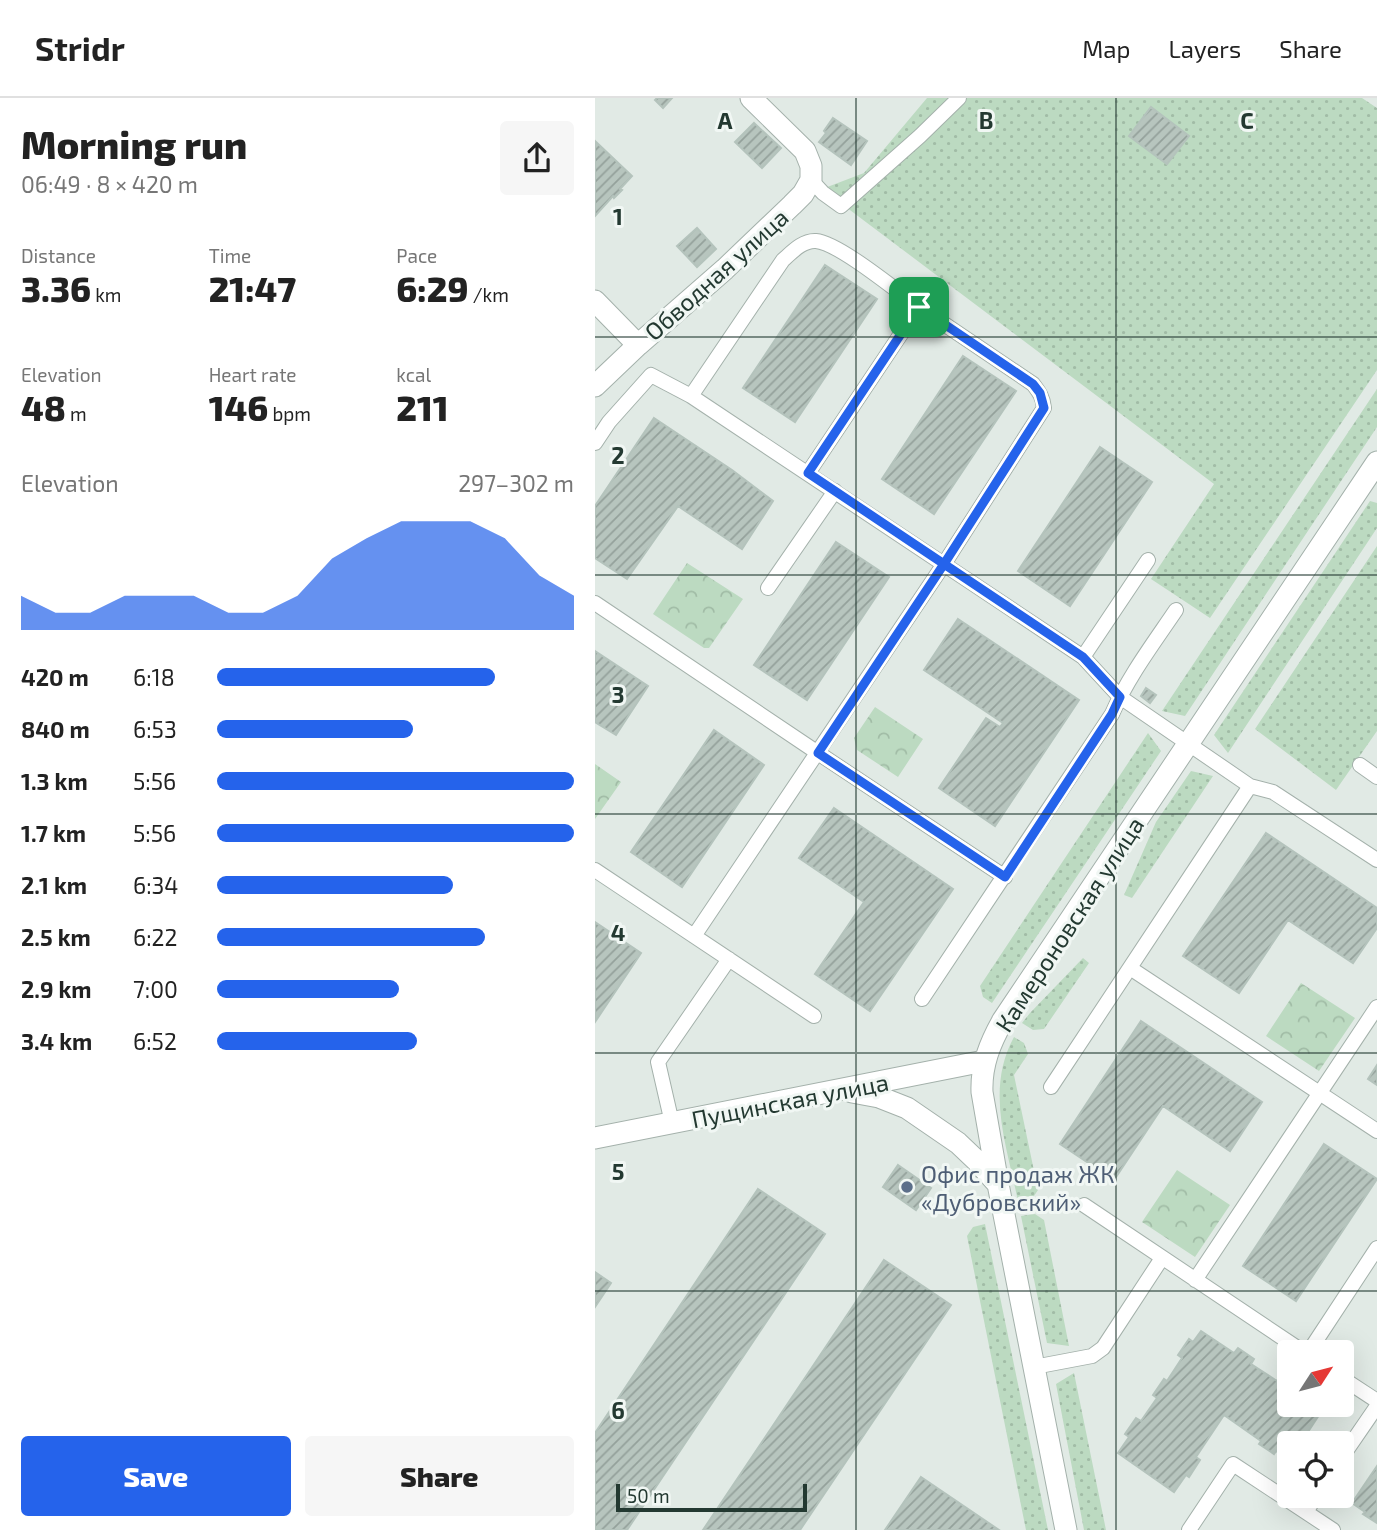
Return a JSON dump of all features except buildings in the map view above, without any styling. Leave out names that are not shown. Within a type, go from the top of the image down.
[{"type":"street","points":[[751,98],[804,151],[811,166],[811,180]]},
{"type":"street","name":"Обводная улица","points":[[595,386],[797,200],[811,180]]},
{"type":"street","points":[[595,301],[638,345]]},
{"type":"street","name":"Камероновская улица","points":[[1066,1530],[998,1184],[982,1092],[984,1062],[1003,1020],[1374,472]]},
{"type":"street","name":"Пущинская улица","points":[[595,1138],[984,1062]]},
{"type":"street","points":[[838,1090],[879,1097],[907,1108],[958,1143],[998,1184]]},
{"type":"lane","points":[[811,180],[841,206],[959,98]]},
{"type":"lane","points":[[691,396],[783,260],[801,244],[814,241],[834,246],[1033,384],[1040,393],[1044,408],[944,564],[694,936]]},
{"type":"lane","points":[[808,473],[919,307]]},
{"type":"lane","points":[[595,443],[609,422],[651,375],[691,396],[1083,657],[1120,697],[1250,786],[1273,792],[1377,860]]},
{"type":"lane","points":[[768,588],[835,491]]},
{"type":"lane","points":[[1083,657],[1148,560]]},
{"type":"lane","points":[[595,603],[1005,877]]},
{"type":"lane","points":[[922,999],[1112,714],[1133,674],[1176,610]]},
{"type":"lane","points":[[1360,765],[1377,777]]},
{"type":"lane","points":[[1051,1087],[1250,786]]},
{"type":"lane","points":[[595,870],[814,1016]]},
{"type":"lane","points":[[672,1123],[658,1062],[729,959]]},
{"type":"lane","points":[[1130,968],[1377,1131]]},
{"type":"lane","points":[[1195,1280],[1377,1007]]},
{"type":"lane","points":[[1084,1205],[1286,1340]]},
{"type":"lane","points":[[1315,1340],[1377,1248]]},
{"type":"lane","points":[[1034,1367],[1092,1356],[1103,1348],[1162,1258]]},
{"type":"lane","points":[[1354,1438],[1377,1403],[1355,1387]]},
{"type":"lane","points":[[1189,1530],[1233,1464],[1333,1530]]},
{"type":"lane","points":[[1305,1512],[1308,1508]]},
{"type":"green space","points":[[927,98],[1362,98],[1377,108],[1377,370],[1210,618],[1151,579],[1214,484],[822,189],[864,173]]},
{"type":"green space","points":[[1377,389],[1377,427],[1185,716],[1162,711]]},
{"type":"green space","points":[[1370,501],[1377,503],[1377,528],[1228,753],[1214,735]]},
{"type":"green space","points":[[1377,546],[1377,731],[1336,790],[1255,729]]},
{"type":"green space","points":[[687,563],[743,599],[709,648],[704,648],[653,614]]},
{"type":"green space","points":[[875,707],[923,739],[898,777],[857,750],[854,738]]},
{"type":"green space","points":[[1148,733],[1161,751],[992,1003],[983,997],[980,986]]},
{"type":"green space","points":[[595,764],[621,782],[595,819]]},
{"type":"green space","points":[[1191,771],[1213,776],[1132,898],[1124,895],[1156,822]]},
{"type":"green space","points":[[1083,958],[1089,963],[1044,1029],[1033,1030],[1022,1023],[1030,1013]]},
{"type":"green space","points":[[1301,983],[1355,1018],[1319,1071],[1266,1036]]},
{"type":"green space","points":[[1014,1037],[1024,1043],[1028,1054],[1014,1075],[1038,1190],[1032,1199],[1018,1201],[1004,1139],[1000,1098],[1005,1057]]},
{"type":"green space","points":[[1177,1170],[1230,1205],[1195,1257],[1142,1222]]},
{"type":"green space","points":[[1035,1214],[1044,1220],[1069,1346],[1047,1343],[1021,1216]]},
{"type":"green space","points":[[985,1224],[1048,1530],[1026,1530],[967,1236],[973,1227]]},
{"type":"green space","points":[[1074,1373],[1106,1530],[1084,1530],[1056,1384]]},
{"type":"place","name":"Офис продаж ЖК «Дубровский»","points":[[907,1187]]},
{"type":"route","points":[[919,307],[808,473],[835,491],[944,564],[1083,657],[1120,697],[1112,714],[1005,877],[818,753],[944,564],[1044,408],[1040,393],[1033,384],[919,307]]}]
